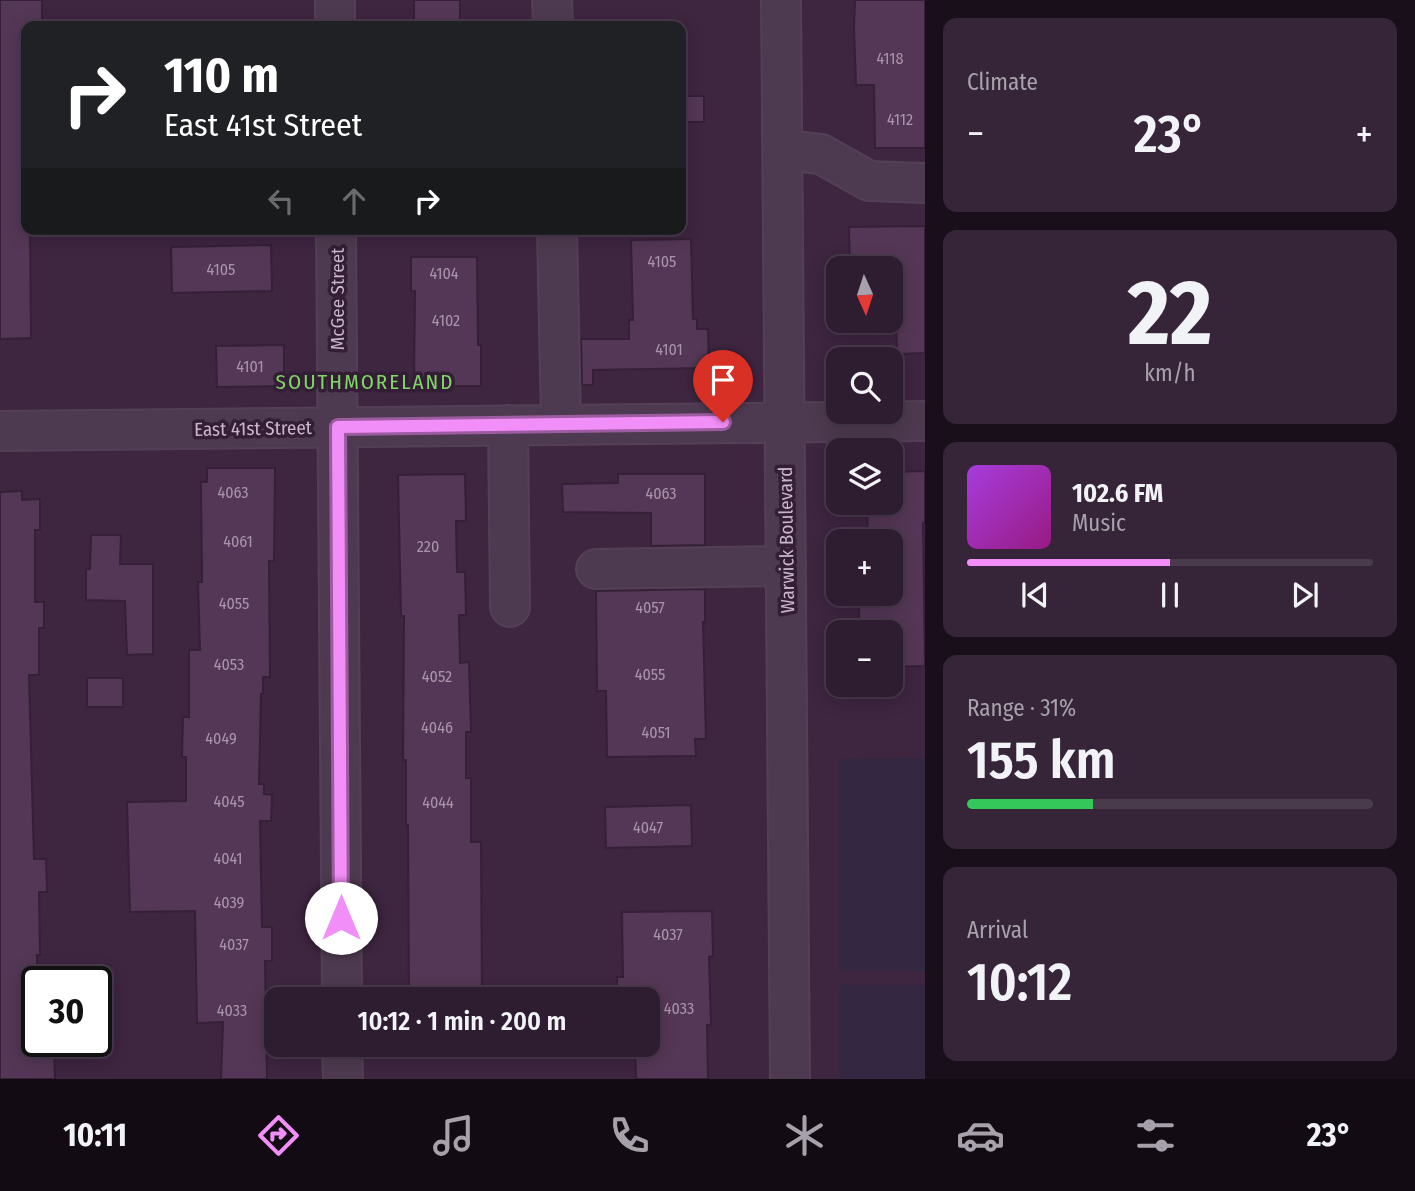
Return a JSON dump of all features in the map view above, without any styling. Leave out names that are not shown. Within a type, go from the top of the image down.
[{"type":"street","points":[[335,0],[335,21]]},
{"type":"street","points":[[552,0],[553,21]]},
{"type":"street","name":"Warwick Boulevard","points":[[781,0],[790,1079]]},
{"type":"street","points":[[783,150],[821,153],[869,181],[925,183]]},
{"type":"street","name":"McGee Street","points":[[336,235],[342,987]]},
{"type":"street","points":[[557,235],[561,424]]},
{"type":"street","name":"East 41st Street","points":[[0,431],[925,421]]},
{"type":"street","points":[[508,425],[510,607]]},
{"type":"street","points":[[596,569],[786,566]]},
{"type":"street","points":[[342,1057],[343,1079]]},
{"type":"shaded area","points":[[925,758],[925,971],[839,971],[839,759]]},
{"type":"shaded area","points":[[839,985],[925,985],[925,1079],[839,1079]]},
{"type":"building","points":[[0,0],[42,0],[42,21],[21,21],[21,235],[30,235],[31,338],[0,339]]},
{"type":"building","points":[[414,0],[460,0],[460,21],[414,21]]},
{"type":"building","points":[[855,0],[925,0],[925,148],[875,148],[874,85],[856,85]]},
{"type":"building","points":[[686,96],[704,96],[704,122],[686,122]]},
{"type":"building","points":[[925,226],[925,353],[903,354],[903,347],[897,347],[896,333],[903,333],[903,256],[850,256],[849,227]]},
{"type":"building","points":[[691,239],[693,319],[697,319],[697,329],[708,329],[709,368],[593,370],[593,385],[582,385],[581,339],[629,339],[629,320],[633,320],[631,240]]},
{"type":"building","points":[[271,245],[272,291],[172,293],[171,247]]},
{"type":"building","points":[[411,257],[477,257],[481,386],[422,386],[422,380],[414,381],[415,291],[411,291]]},
{"type":"building","points":[[284,345],[284,386],[217,387],[216,346]]},
{"type":"building","points":[[207,468],[275,468],[274,561],[269,561],[270,677],[263,677],[261,694],[259,784],[264,784],[264,794],[272,795],[271,821],[260,821],[262,927],[272,927],[272,961],[265,961],[264,987],[264,1057],[267,1057],[267,1079],[221,1079],[223,1022],[197,1023],[195,911],[130,912],[127,802],[186,801],[186,757],[182,757],[183,717],[189,717],[189,650],[200,650],[198,582],[202,582],[201,482],[207,482]]},
{"type":"building","points":[[925,471],[925,666],[903,667],[903,620],[859,620],[859,606],[903,606],[903,529],[868,529],[867,515],[903,515],[903,472]]},
{"type":"building","points":[[465,474],[466,521],[456,521],[457,572],[465,572],[466,615],[459,615],[460,663],[469,662],[471,732],[466,732],[466,778],[471,778],[471,842],[481,842],[482,987],[409,987],[408,825],[406,760],[403,760],[404,616],[401,616],[398,475]]},
{"type":"building","points":[[618,474],[705,474],[705,545],[651,546],[651,513],[563,512],[562,484],[618,483]]},
{"type":"building","points":[[22,491],[22,500],[40,499],[40,530],[35,530],[35,602],[44,602],[44,628],[39,628],[39,675],[29,675],[34,859],[46,859],[47,892],[39,892],[40,955],[37,955],[37,966],[21,966],[21,1057],[54,1057],[55,1079],[0,1079],[0,492]]},
{"type":"building","points":[[91,535],[121,535],[120,564],[153,564],[153,654],[127,655],[125,601],[86,600],[86,569],[90,569]]},
{"type":"building","points":[[705,589],[703,622],[706,739],[695,739],[696,756],[607,757],[606,691],[597,691],[596,591]]},
{"type":"building","points":[[87,678],[123,678],[123,707],[87,707]]},
{"type":"building","points":[[691,805],[692,846],[606,848],[605,807]]},
{"type":"building","points":[[712,911],[713,956],[709,957],[711,1025],[707,1025],[708,1079],[636,1079],[635,1057],[660,1057],[660,987],[617,987],[617,977],[623,977],[622,912]]},
{"type":"district","name":"SOUTHMORELAND","points":[[365,382]]},
{"type":"route","points":[[341,918],[338,427],[723,422]]}]
